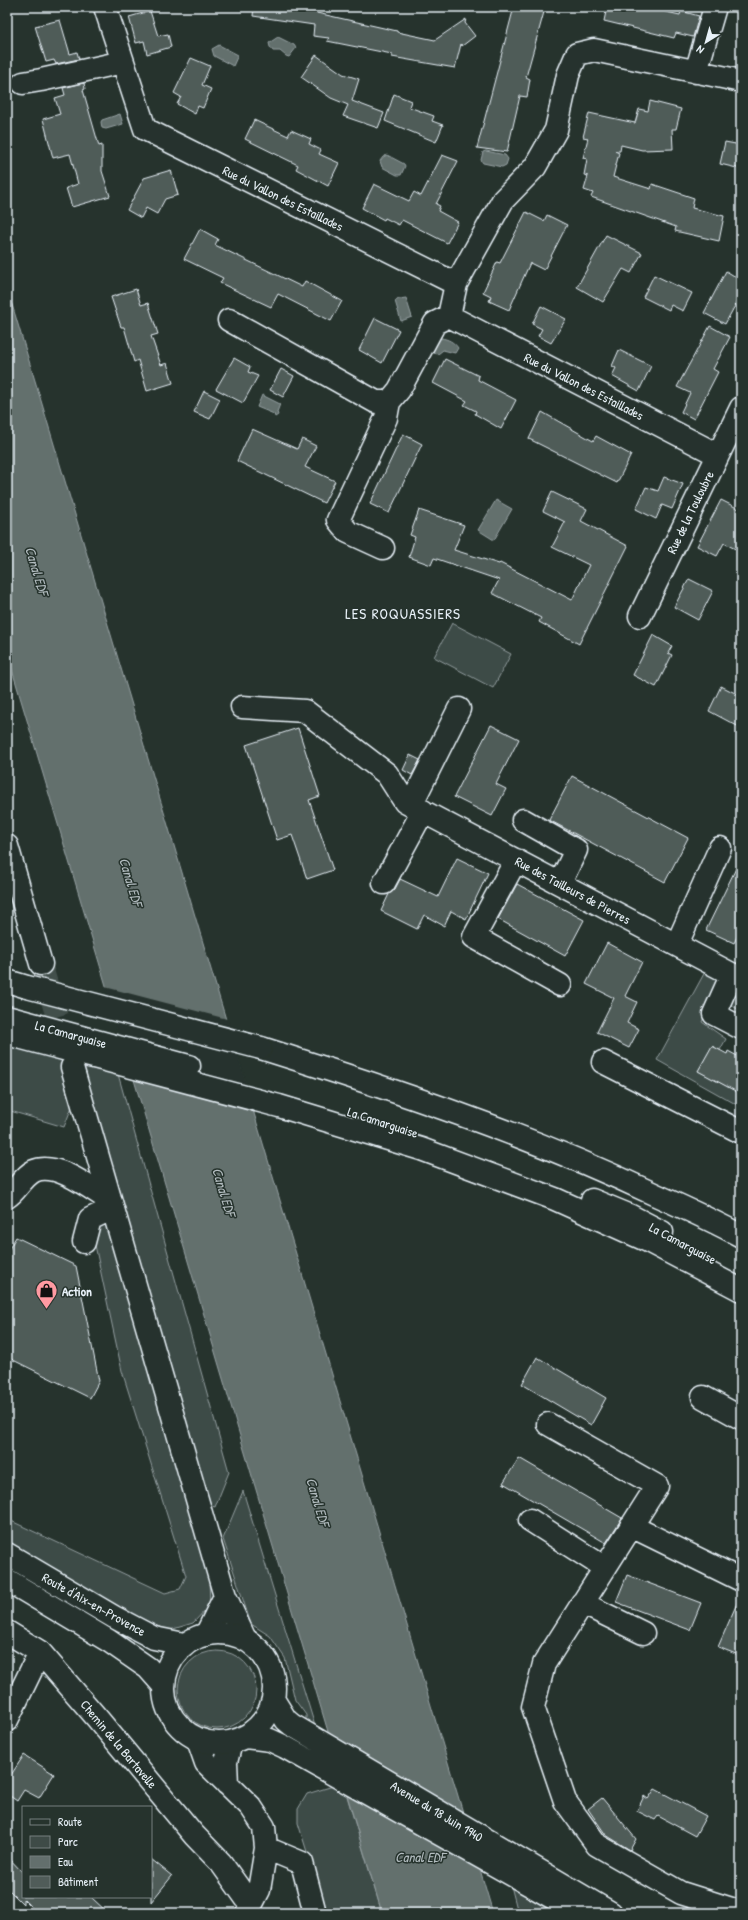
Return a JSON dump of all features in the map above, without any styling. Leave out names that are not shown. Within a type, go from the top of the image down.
[{"type":"main road","name":"Rue du Vallon des Estaillades","points":[[105,7],[144,130],[456,284]]},
{"type":"main road","points":[[696,72],[714,7]]},
{"type":"main road","points":[[383,548],[348,532],[338,520],[386,418],[389,402],[399,390],[435,323],[449,316],[456,284],[503,200],[535,167],[556,130],[568,75],[577,54],[594,50],[741,81]]},
{"type":"main road","points":[[22,83],[123,62]]},
{"type":"main road","name":"Rue du Vallon des Estaillades","points":[[449,316],[718,455]]},
{"type":"main road","points":[[229,320],[376,402],[389,402]]},
{"type":"main road","name":"Rue de la Touloubre","points":[[640,616],[741,408]]},
{"type":"main road","points":[[242,707],[305,710],[387,774],[413,806]]},
{"type":"main road","points":[[384,883],[413,806],[459,709]]},
{"type":"main road","name":"Rue des Tailleurs de Pierres","points":[[413,806],[736,976]]},
{"type":"main road","points":[[523,820],[576,850],[560,883]]},
{"type":"main road","points":[[7,846],[41,964]]},
{"type":"main road","points":[[677,944],[720,848]]},
{"type":"main road","points":[[516,860],[474,937],[560,985]]},
{"type":"main road","points":[[736,976],[714,1014],[741,1028]]},
{"type":"main road","points":[[17,984],[261,1048],[389,1088],[614,1175],[741,1236]]},
{"type":"main road","name":"La Camarguaise","points":[[7,1017],[95,1045]]},
{"type":"main road","points":[[7,1023],[95,1045],[277,1098],[421,1149],[555,1199],[646,1240],[741,1290]]},
{"type":"main road","points":[[7,1034],[95,1045]]},
{"type":"main road","points":[[603,1062],[741,1132]]},
{"type":"main road","points":[[72,1067],[110,1205],[225,1596],[245,1639]]},
{"type":"main road","name":"La Camarguaise","points":[[277,1098],[382,1120],[489,1158],[631,1216],[741,1273]]},
{"type":"main road","points":[[7,1197],[19,1183],[34,1171],[52,1169],[74,1178],[110,1205]]},
{"type":"main road","points":[[84,1242],[90,1219],[110,1205]]},
{"type":"main road","points":[[703,1397],[741,1418]]},
{"type":"main road","points":[[548,1424],[657,1486],[544,1664],[533,1707],[564,1801],[597,1845],[681,1893],[741,1912]]},
{"type":"main road","points":[[530,1520],[605,1568]]},
{"type":"main road","points":[[631,1526],[741,1580]]},
{"type":"main road","name":"Route d'Aix-en-Provence","points":[[7,1554],[140,1631],[154,1638],[184,1644]]},
{"type":"main road","name":"Route d'Aix-en-Provence","points":[[7,1580],[109,1641],[148,1668],[163,1685]]},
{"type":"main road","points":[[206,1635],[225,1596]]},
{"type":"main road","points":[[582,1603],[643,1633]]},
{"type":"main road","name":"Chemin de la Bartavelle","points":[[7,1632],[40,1652],[194,1835],[221,1863],[249,1909]]},
{"type":"main road","points":[[228,1633],[245,1639],[259,1650],[269,1665],[274,1682],[273,1699],[268,1714],[258,1728],[238,1740],[214,1744],[198,1740],[183,1731],[172,1718],[165,1702],[163,1685],[166,1670],[174,1656],[184,1644],[206,1635],[228,1633]]},
{"type":"main road","points":[[7,1720],[40,1652]]},
{"type":"main road","name":"Avenue du 18 Juin 1940","points":[[273,1699],[286,1720],[292,1725],[611,1913]]},
{"type":"main road","points":[[198,1740],[206,1763],[250,1807],[264,1827],[266,1848],[259,1890],[249,1909]]},
{"type":"main road","points":[[227,1784],[226,1762],[238,1740]]},
{"type":"main road","name":"Avenue du 18 Juin 1940","points":[[238,1740],[270,1740],[285,1747],[580,1913]]},
{"type":"main road","points":[[266,1848],[302,1863],[315,1913]]},
{"type":"green space","points":[[452,623],[511,654],[493,688],[434,657]]},
{"type":"green space","points":[[706,970],[721,979],[702,1022],[726,1039],[720,1050],[712,1046],[698,1071],[741,1094],[741,1107],[657,1060]]},
{"type":"green space","points":[[737,987],[741,989],[741,1011],[729,1004]]},
{"type":"green space","points":[[7,1046],[69,1062],[77,1094],[64,1127],[7,1110]]},
{"type":"green space","points":[[82,1067],[118,1074],[229,1472],[215,1507],[209,1505]]},
{"type":"green space","points":[[107,1223],[209,1580],[210,1605],[193,1623],[170,1630],[144,1622],[7,1543],[7,1519],[165,1593],[180,1589],[186,1576],[122,1371],[92,1231]]},
{"type":"green space","points":[[243,1491],[315,1726],[306,1721],[306,1715],[295,1700],[285,1658],[270,1636],[251,1624],[223,1539]]},
{"type":"green space","points":[[217,1651],[232,1654],[244,1663],[253,1675],[256,1690],[253,1705],[244,1717],[232,1726],[217,1729],[202,1726],[190,1717],[181,1705],[178,1690],[181,1675],[190,1663],[202,1654]]},
{"type":"green space","points":[[343,1783],[382,1913],[326,1913],[298,1823],[298,1809],[307,1794]]},
{"type":"green space","points":[[510,1882],[559,1913],[518,1913]]},
{"type":"water","points":[[278,37],[294,45],[296,48],[289,57],[280,51],[273,51],[270,47],[269,43]]},
{"type":"water","points":[[219,45],[238,55],[233,66],[214,56],[212,49]]},
{"type":"water","points":[[120,114],[123,124],[106,129],[102,128],[102,120]]},
{"type":"water","points":[[486,151],[505,155],[508,159],[506,165],[502,167],[483,163],[481,160],[483,152]]},
{"type":"water","points":[[387,155],[404,164],[405,166],[401,175],[397,175],[382,167],[380,161]]},
{"type":"water","name":"Canal EDF","points":[[7,288],[493,1913],[382,1913],[7,653]]},
{"type":"water","points":[[406,298],[412,317],[401,321],[395,301]]},
{"type":"water","points":[[441,338],[451,341],[458,348],[455,353],[443,350],[438,354],[433,353],[432,347],[436,341]]},
{"type":"water","points":[[262,395],[280,404],[277,412],[278,415],[275,417],[274,414],[257,407]]},
{"type":"water","points":[[496,500],[512,509],[494,540],[478,530]]},
{"type":"pier","points":[[105,987],[227,1019],[254,1110],[130,1074]]},
{"type":"building","points":[[254,7],[318,7],[317,13],[435,40],[466,19],[465,23],[475,36],[462,46],[461,44],[455,68],[392,57],[392,54],[327,41],[329,38],[313,36],[314,25],[253,16]]},
{"type":"building","points":[[514,7],[526,7],[544,12],[526,77],[530,79],[527,97],[520,96],[507,152],[477,148]]},
{"type":"building","points":[[607,7],[644,7],[680,15],[681,11],[699,16],[693,37],[676,33],[674,38],[604,21]]},
{"type":"building","points":[[150,11],[158,36],[168,34],[171,47],[147,54],[144,41],[136,43],[129,17]]},
{"type":"building","points":[[60,20],[70,54],[77,52],[79,59],[56,64],[54,60],[46,62],[35,26]]},
{"type":"building","points":[[316,55],[343,74],[359,79],[352,101],[384,113],[378,128],[343,116],[348,105],[331,98],[301,77]]},
{"type":"building","points":[[191,58],[210,66],[202,85],[211,89],[203,108],[198,106],[195,114],[177,104],[181,97],[174,93]]},
{"type":"building","points":[[84,83],[85,89],[83,90],[99,146],[102,145],[102,171],[110,196],[72,207],[66,188],[78,184],[70,154],[53,158],[43,119],[60,114],[55,98],[65,95],[63,88]]},
{"type":"building","points":[[394,94],[411,101],[409,107],[434,116],[432,121],[443,125],[436,142],[385,121]]},
{"type":"building","points":[[650,101],[681,109],[676,129],[672,129],[673,149],[642,150],[621,145],[620,151],[615,151],[619,153],[613,177],[651,189],[652,184],[694,198],[692,208],[724,216],[719,241],[675,231],[676,227],[591,197],[593,193],[584,190],[588,176],[584,175],[587,159],[583,158],[588,138],[583,137],[589,113],[635,123],[639,109],[648,111]]},
{"type":"building","points":[[254,120],[288,136],[291,130],[311,139],[309,144],[321,150],[319,154],[339,163],[328,186],[296,169],[298,165],[245,139]]},
{"type":"building","points":[[725,142],[741,145],[741,169],[720,164]]},
{"type":"building","points":[[442,155],[458,161],[436,204],[440,206],[438,211],[458,222],[447,243],[402,220],[399,225],[385,218],[384,220],[362,208],[374,184],[409,201],[414,192],[421,196]]},
{"type":"building","points":[[171,170],[178,195],[165,199],[157,214],[146,208],[141,218],[127,210],[144,178]]},
{"type":"building","points":[[526,212],[544,221],[547,215],[567,225],[544,270],[530,263],[509,310],[489,301],[491,296],[483,292],[497,262],[500,263]]},
{"type":"building","points":[[200,229],[218,239],[215,245],[302,287],[305,281],[342,301],[331,321],[278,294],[271,307],[220,283],[223,278],[184,259]]},
{"type":"building","points":[[606,235],[642,253],[631,273],[623,269],[603,302],[577,287]]},
{"type":"building","points":[[726,271],[741,280],[741,304],[737,302],[725,324],[704,313]]},
{"type":"building","points":[[654,275],[692,293],[683,311],[671,305],[669,310],[643,297]]},
{"type":"building","points":[[136,289],[141,305],[148,303],[158,334],[151,336],[161,365],[167,363],[173,383],[147,391],[138,360],[134,362],[124,327],[121,327],[111,297]]},
{"type":"building","points":[[541,306],[566,319],[551,343],[538,336],[542,329],[532,324]]},
{"type":"building","points":[[375,318],[399,330],[382,363],[359,350]]},
{"type":"building","points":[[710,326],[730,337],[713,369],[718,372],[694,419],[681,412],[690,393],[677,387]]},
{"type":"building","points":[[619,350],[651,366],[639,391],[612,376],[616,368],[612,366]]},
{"type":"building","points":[[234,358],[250,367],[248,372],[258,376],[243,403],[216,389]]},
{"type":"building","points":[[445,359],[479,376],[478,380],[516,400],[501,429],[475,414],[476,411],[464,405],[467,401],[433,383]]},
{"type":"building","points":[[281,369],[294,376],[283,397],[270,390]]},
{"type":"building","points":[[204,391],[220,399],[210,419],[194,412]]},
{"type":"building","points":[[542,412],[593,441],[596,436],[631,455],[617,483],[529,439]]},
{"type":"building","points":[[252,429],[297,449],[302,439],[316,446],[305,467],[335,481],[324,503],[237,461]]},
{"type":"building","points":[[403,434],[422,444],[389,513],[370,504]]},
{"type":"building","points":[[664,477],[683,484],[672,509],[662,505],[656,519],[636,509],[646,487],[658,491]]},
{"type":"building","points":[[552,492],[587,509],[581,521],[628,546],[579,644],[539,622],[541,618],[492,593],[499,580],[434,558],[431,565],[409,557],[415,537],[410,535],[419,510],[464,525],[454,550],[499,564],[500,563],[572,600],[589,565],[552,547],[565,522],[543,511]]},
{"type":"building","points":[[721,500],[741,510],[741,552],[724,543],[717,556],[697,546]]},
{"type":"building","points":[[689,579],[713,591],[698,620],[674,607]]},
{"type":"building","points":[[653,635],[672,646],[668,653],[672,655],[656,687],[633,675]]},
{"type":"building","points":[[721,686],[741,696],[741,728],[709,711]]},
{"type":"building","points":[[491,725],[519,739],[496,784],[506,789],[492,816],[454,797]]},
{"type":"building","points":[[298,728],[320,796],[309,800],[333,870],[307,879],[292,835],[277,840],[246,745]]},
{"type":"building","points":[[410,755],[420,760],[412,775],[403,770]]},
{"type":"building","points":[[572,776],[688,838],[665,882],[549,820]]},
{"type":"building","points":[[457,858],[488,873],[466,919],[451,911],[444,926],[424,915],[417,929],[381,911],[389,894],[395,889],[400,879],[438,897]]},
{"type":"building","points":[[741,858],[741,929],[734,943],[706,930]]},
{"type":"building","points":[[517,884],[584,920],[565,956],[498,919]]},
{"type":"building","points":[[607,943],[642,962],[625,996],[637,1002],[627,1023],[639,1029],[629,1048],[597,1032],[614,998],[586,984]]},
{"type":"building","points":[[712,1046],[727,1054],[728,1051],[741,1058],[741,1094],[698,1071]]},
{"type":"building","name":"Action","points":[[16,1237],[76,1266],[99,1381],[90,1398],[7,1357],[7,1252]]},
{"type":"building","points":[[537,1357],[606,1398],[591,1425],[522,1384]]},
{"type":"building","points":[[519,1458],[622,1518],[606,1543],[503,1483]]},
{"type":"building","points":[[627,1575],[701,1603],[690,1630],[616,1602]]},
{"type":"building","points":[[741,1594],[741,1656],[718,1647]]},
{"type":"building","points":[[24,1755],[54,1774],[39,1798],[24,1790],[17,1801],[7,1794],[7,1781]]},
{"type":"building","points":[[655,1789],[706,1816],[695,1836],[658,1816],[655,1820],[637,1811],[644,1796],[648,1799]]},
{"type":"building","points":[[602,1798],[636,1839],[630,1850],[606,1835],[588,1809]]},
{"type":"building","points":[[7,1856],[22,1872],[22,1898],[92,1898],[108,1913],[37,1913],[23,1899],[23,1904],[7,1888]]},
{"type":"building","points":[[152,1860],[172,1876],[151,1902],[152,1898]]},
{"type":"tunnel","points":[[41,964],[66,1047]]},
{"type":"place","name":"Action","points":[[46,1310]]},
{"type":"district","name":"LES ROQUASSIERS","points":[[403,614]]}]
